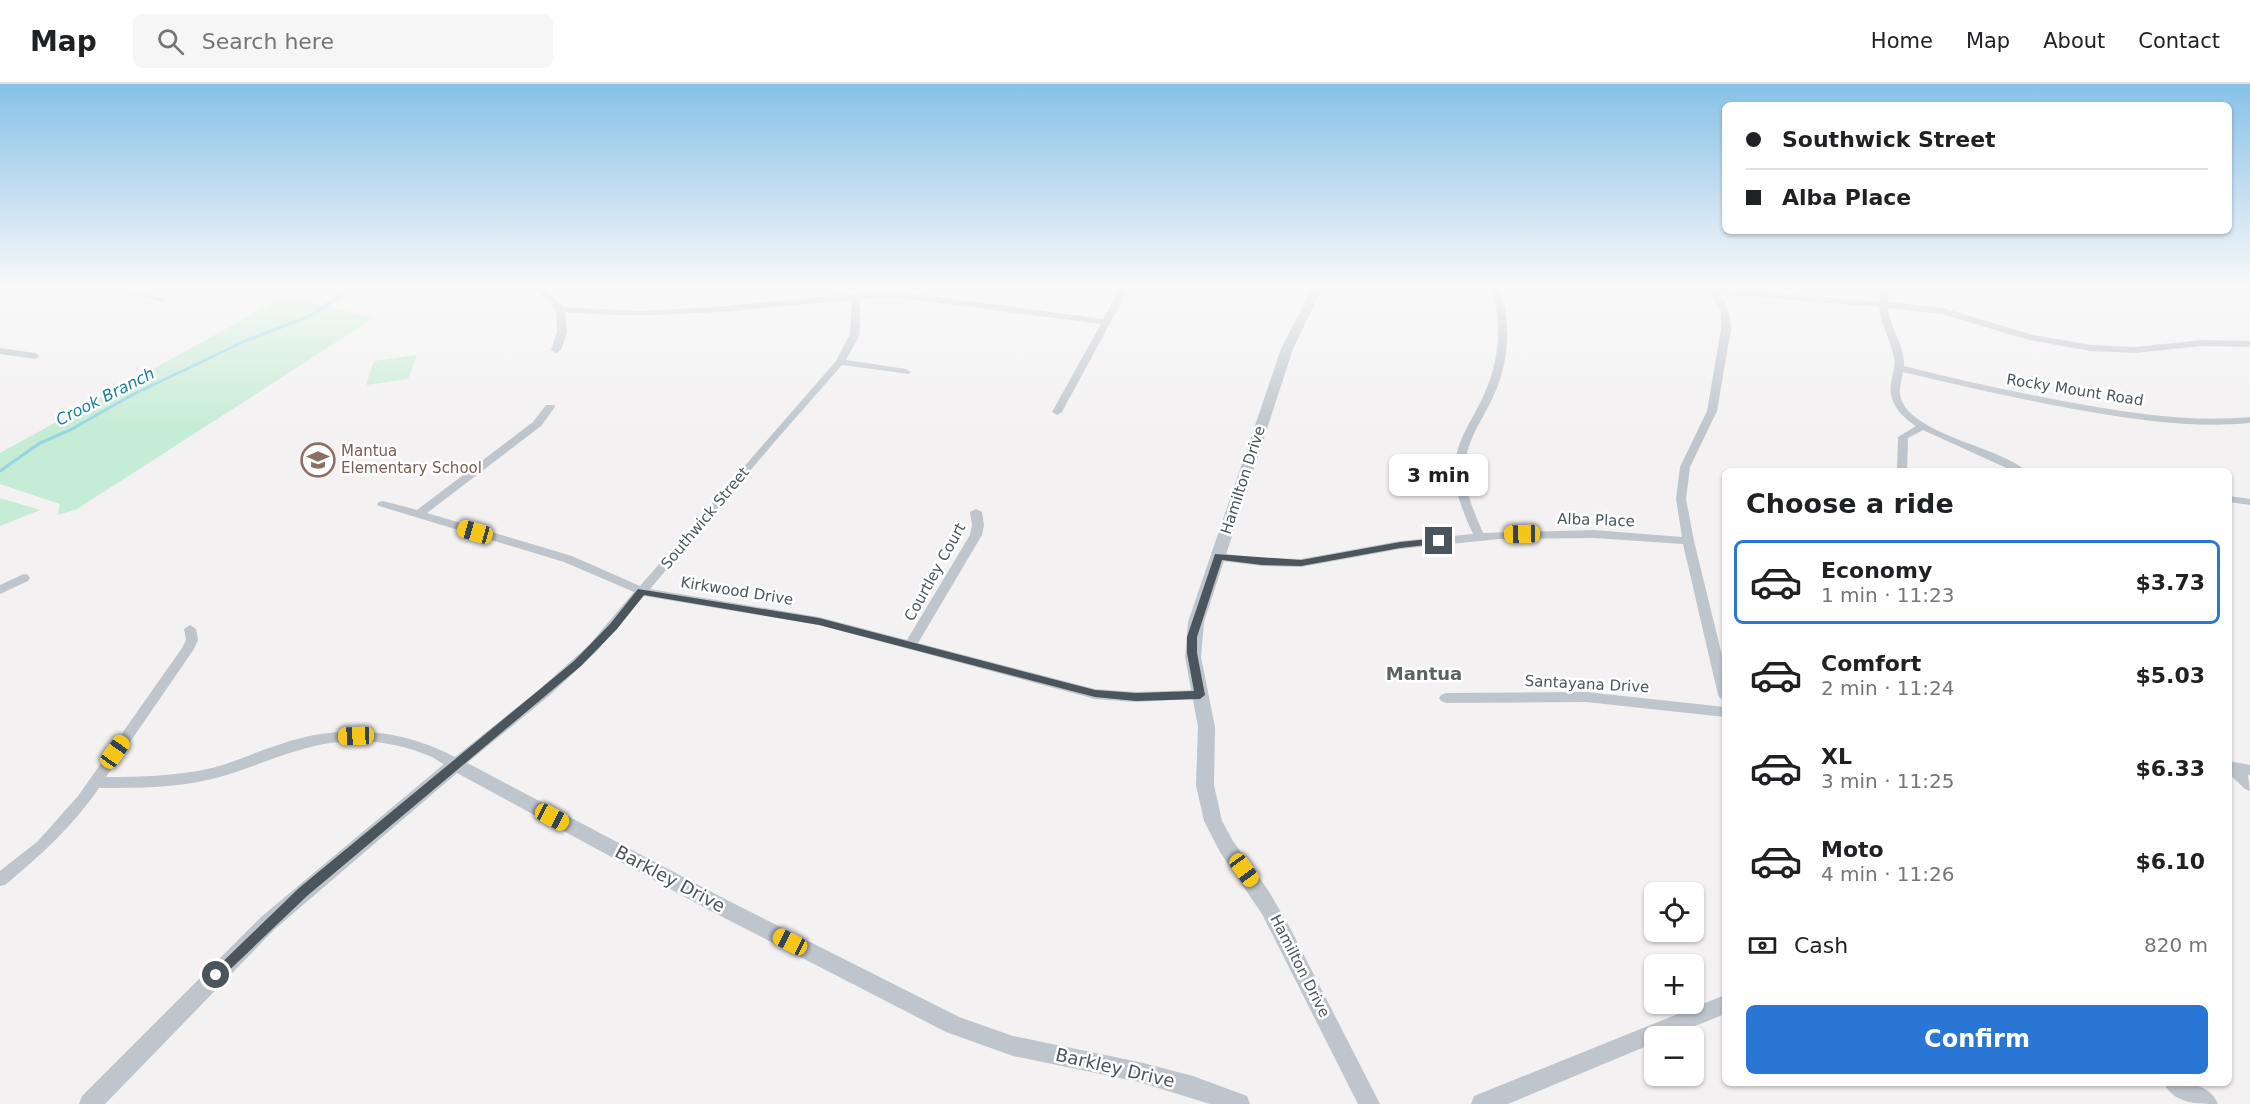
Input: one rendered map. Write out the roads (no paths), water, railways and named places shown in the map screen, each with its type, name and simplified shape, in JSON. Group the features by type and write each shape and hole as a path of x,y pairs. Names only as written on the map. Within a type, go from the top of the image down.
{"street":[{"path":"555,350 561,334"},
{"name":"Southwick Street","path":"90,1104 268,923 577,663 613,626 840,362 855,334"},
{"path":"1057,412 1099,334"},
{"name":"Hamilton Drive","path":"1295,334 1287,349 1192,637 1192,653 1207,729 1205,790 1211,819 1268,906 1369,1104"},
{"path":"1479,536 1462,492 1461,457 1467,434 1492,390 1503,334"},
{"path":"1722,682 1688,541 1681,498 1683,474 1690,455 1709,420 1725,334"},
{"path":"1889,334 1898,355 1899,368 1894,391 1898,405 1907,416 1922,427 1988,453 2016,468"},
{"path":"2016,334 2091,348 2135,351 2202,343 2250,344"},
{"path":"0,351 35,356"},
{"path":"840,362 906,372"},
{"name":"Rocky Mount Road","path":"1899,368 2007,395 2146,417 2172,420 2250,420"},
{"path":"419,514 537,424 550,406"},
{"path":"1902,468 1903,437 1922,427"},
{"path":"2232,499 2250,502"},
{"name":"Kirkwood Drive","path":"383,504 568,559 599,570 642,592 789,615 1095,694 1136,697 1200,695"},
{"name":"Courtley Court","path":"910,645 976,535 978,530 976,512"},
{"name":"Alba Place","path":"1218,557 1272,563 1301,563 1400,545 1479,536 1594,534 1688,541"},
{"path":"0,590 24,578"},
{"path":"0,880 51,837 95,783 189,649 192,640 190,629"},
{"name":"Santayana Drive","path":"1446,698 1586,697 1722,712"},
{"name":"Barkley Drive","path":"95,783 152,782 197,776 230,768 299,743 341,736 406,741 422,746 724,908 953,1025 1013,1046 1139,1072 1239,1104"},
{"path":"2232,767 2250,770"},
{"path":"2232,769 2250,785"},
{"path":"1482,1104 1722,1005"},
{"path":"2180,1086 2207,1104"}],"waterway":[{"name":"Crook Branch","path":"0,471 40,443 70,430 132,395 265,334"}],"place":[{"name":"Mantua Elementary School","path":"318,460"}],"district":[{"name":"Mantua","path":"1424,674"}]}
